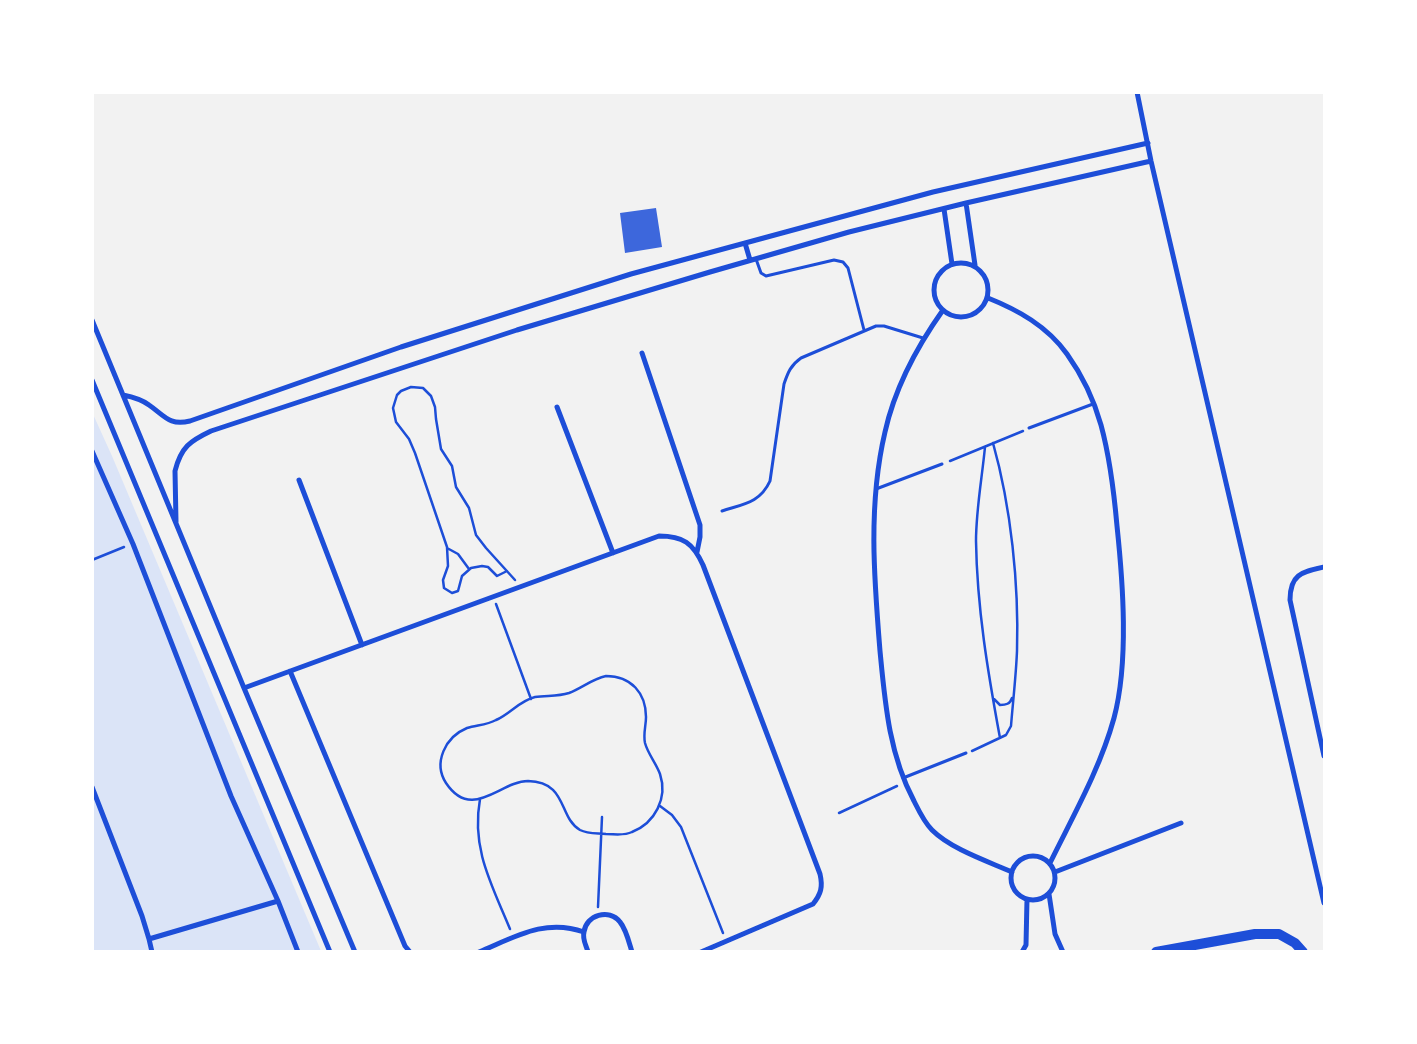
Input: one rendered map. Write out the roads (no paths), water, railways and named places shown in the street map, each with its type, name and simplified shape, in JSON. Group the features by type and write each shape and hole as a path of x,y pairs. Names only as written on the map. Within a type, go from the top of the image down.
{"main road":[{"path":"1156,952 1255,934 1279,934 1295,943 1303,952"}],"street":[{"path":"1137,92 1151,161 1324,903"},
{"path":"123,396 144,401 172,422 190,422 400,347 631,274 933,192 1148,143"},
{"path":"176,522 175,471 180,455 193,439 211,431 517,330 849,232 1151,161"},
{"path":"966,203 975,265"},
{"path":"944,209 952,264"},
{"path":"745,243 753,260"},
{"path":"960,262 975,265 986,276 989,291 988,298 980,310 968,316 955,316 943,310 934,296 935,280 945,268 952,264 960,262"},
{"path":"988,298 1032,319 1067,353 1081,376 1094,404 1107,450 1118,541 1122,600 1122,649 1120,683 1115,716 1105,748 1050,863"},
{"path":"943,310 923,338 907,368 894,399 885,432 876,489 873,545 884,692 894,751 903,781 921,816 932,831 956,847 1012,872"},
{"path":"92,320 355,952"},
{"path":"642,353 700,525 697,552"},
{"path":"92,380 330,952"},
{"path":"558,406 613,553"},
{"path":"92,451 133,544 231,796 278,900 298,952"},
{"path":"299,480 362,645"},
{"path":"244,688 659,536 673,536 686,542 697,552 822,885 820,895 813,904 701,952"},
{"path":"1324,567 1304,572 1295,578 1290,588 1290,600 1324,756"},
{"path":"290,671 405,946 410,952"},
{"path":"92,787 149,939 152,952"},
{"path":"1055,872 1181,823"},
{"path":"1028,856 1040,856 1050,863 1055,872 1056,879 1054,887 1049,894 1038,900 1027,899 1017,893 1012,883 1012,872 1018,862 1028,856"},
{"path":"1049,894 1055,934 1063,952"},
{"path":"1022,952 1026,945 1027,899"},
{"path":"149,939 278,900"},
{"path":"588,952 583,938 589,921 598,916 611,916 621,923 632,952"},
{"path":"479,952 537,928 566,927 584,932"}],"lane":[{"path":"753,260 761,273 766,276 834,260 843,262 848,268 864,330"},
{"path":"722,511 759,498 766,491 770,481 784,384 793,364 801,358 876,326 884,326 923,338"},
{"path":"1029,428 1094,404"},
{"path":"876,489 942,464"},
{"path":"903,781 966,754"}]}
